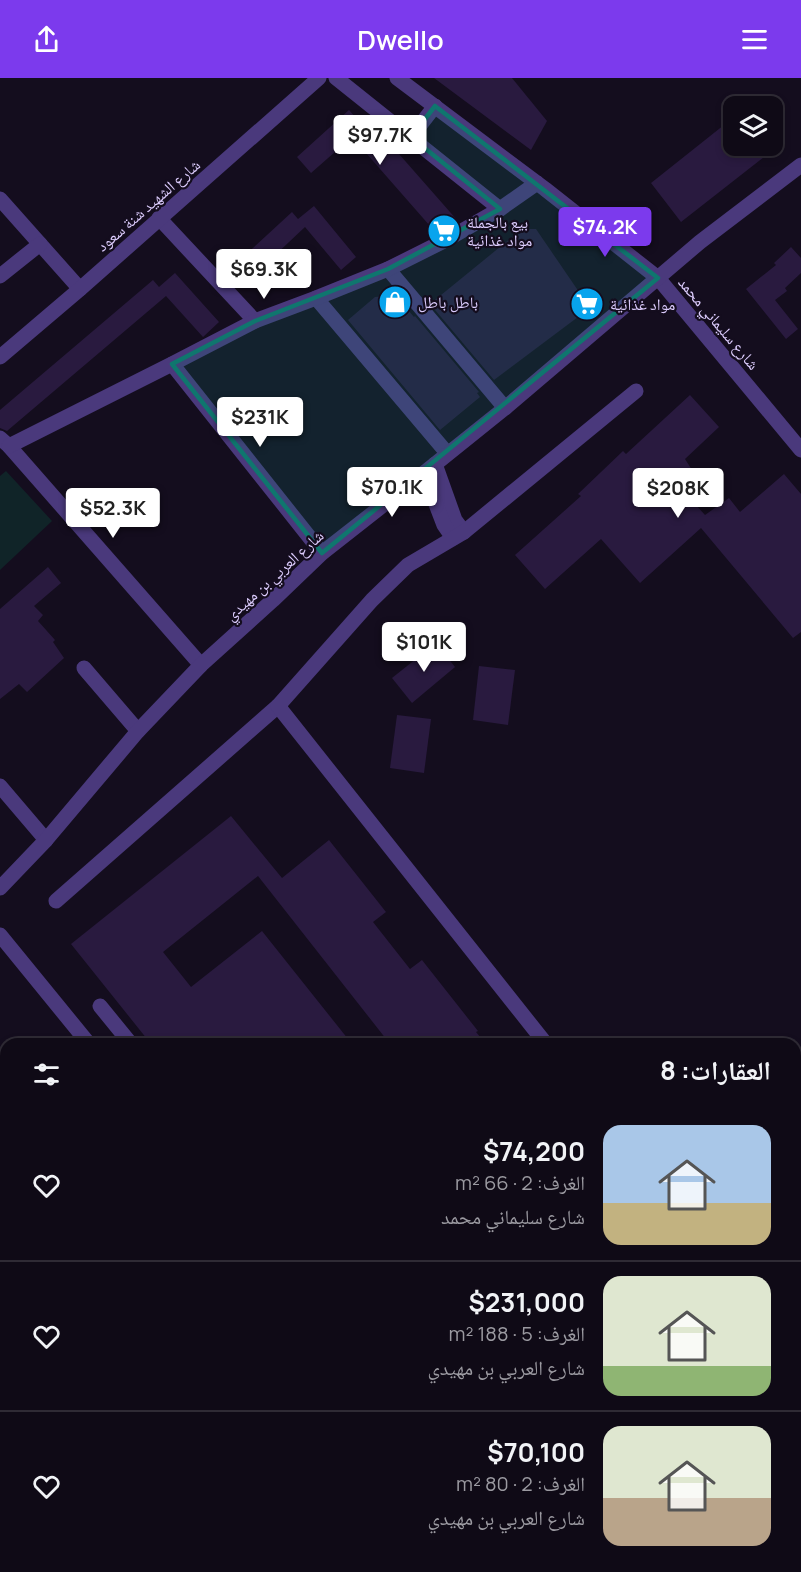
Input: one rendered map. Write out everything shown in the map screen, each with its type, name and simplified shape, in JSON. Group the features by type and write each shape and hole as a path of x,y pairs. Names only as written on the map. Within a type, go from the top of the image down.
{"street":[{"name":"شارع الشهيد شنة سعود","path":"0,357 320,78"},
{"path":"336,78 500,208"},
{"name":"شارع سليماني محمد","path":"397,78 537,183 658,278 801,450"},
{"path":"411,137 435,106"},
{"name":"شارع العربي بن مهيدي","path":"0,888 46,840 138,731 201,665 322,553 505,408 700,242 801,165"},
{"path":"201,665 4,442 172,364 255,321 388,269 446,240 537,183"},
{"path":"0,199 80,289"},
{"path":"159,218 255,321"},
{"path":"0,276 40,244"},
{"path":"388,269 505,408"},
{"path":"316,298 447,453"},
{"path":"172,364 322,553"},
{"path":"56,901 278,706 372,600 408,565 458,535 636,391"},
{"path":"429,469 444,525 458,535"},
{"path":"84,668 138,731"},
{"path":"278,706 541,1038"},
{"path":"0,786 46,840"},
{"path":"0,934 84,1038"},
{"path":"100,1006 126,1038"}],"highlighted area":[{"path":"435,106 658,278 322,553 172,364 255,321 388,269 500,209 411,137"}],"green space":[{"path":"6,471 52,521 0,570 0,476"}],"building":[{"path":"434,78 512,78 547,121 531,150"},
{"path":"349,110 364,127 370,121 457,220 437,234 352,137 311,173 297,157"},
{"path":"723,126 723,156 765,156 681,222 651,183"},
{"path":"314,206 356,257 341,270 305,227 255,274 241,259 292,212 298,219"},
{"path":"522,229 536,229 590,308 494,380 430,304"},
{"path":"791,247 801,258 801,273 785,288 787,291 775,300 798,329 786,339 746,289 776,265 774,263"},
{"path":"175,273 219,322 203,337 166,296 7,431 0,428 0,410 153,280 159,287"},
{"path":"395,295 479,392 477,393 480,397 440,430 348,320 375,297"},
{"path":"690,395 719,427 685,459 694,473 677,484 705,515 729,498 740,512 784,474 801,494 801,632 793,638 701,528 640,583 601,539 545,589 515,555 581,496 578,494 623,451 626,454"},
{"path":"48,567 61,583 34,606 43,615 38,621 55,640 53,642 64,658 27,692 19,684 0,699 0,609"},
{"path":"436,643 455,667 412,703 392,678"},
{"path":"479,666 515,670 508,725 473,720"},
{"path":"397,715 431,719 424,773 390,768"},
{"path":"231,816 282,878 329,840 386,912 373,922 410,969 422,960 478,1031 476,1032 481,1038 385,1038 258,876 163,952 191,987 262,931 347,1038 146,1038 71,944"}],"place":[{"name":"بيع بالجملة مواد غذائية","path":"444,231"},
{"name":"باطل باطل","path":"395,302"},
{"name":"مواد غذائية","path":"587,304"}]}
